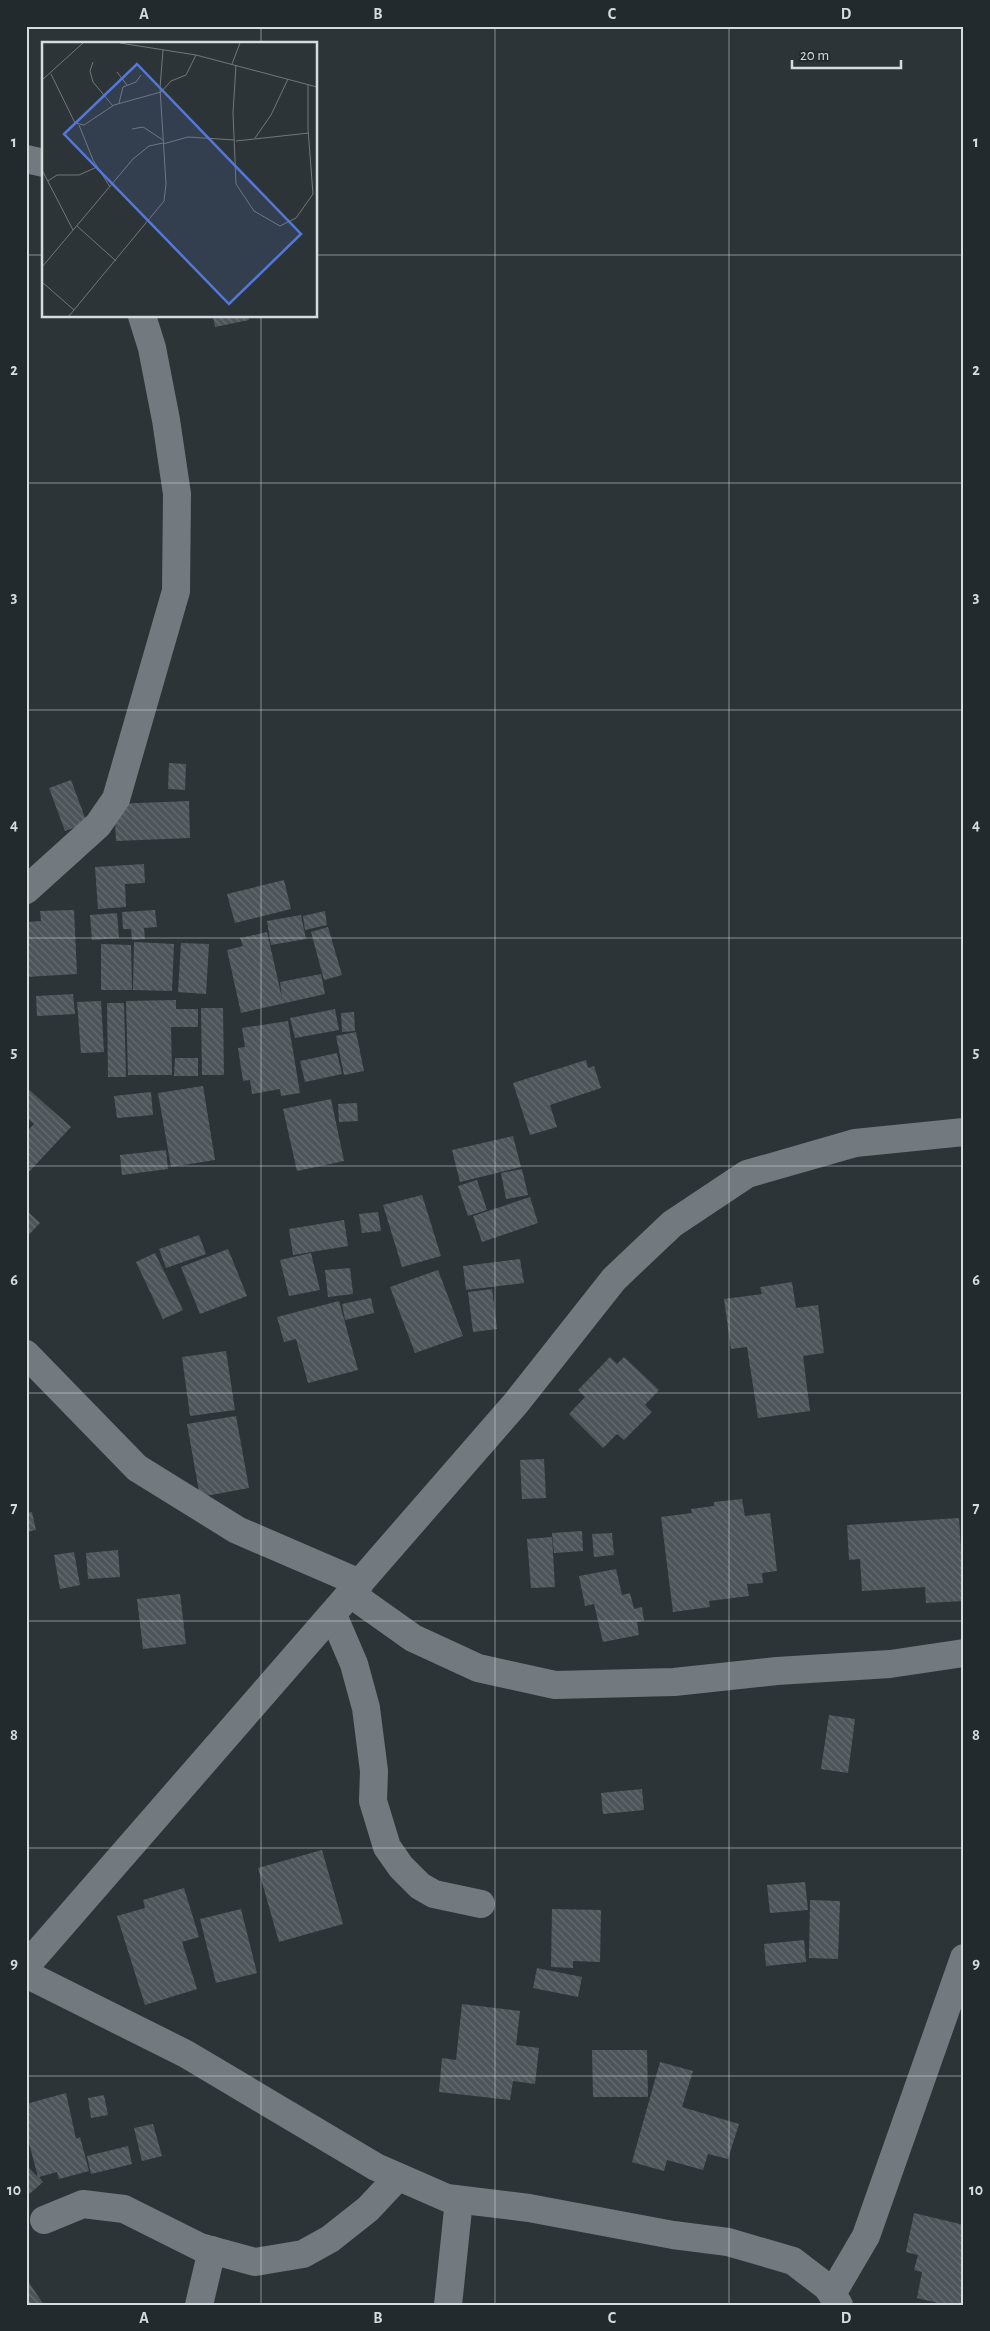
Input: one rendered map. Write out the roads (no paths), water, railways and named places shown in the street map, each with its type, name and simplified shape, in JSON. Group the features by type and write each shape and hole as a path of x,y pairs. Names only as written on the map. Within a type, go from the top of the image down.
{"street":[{"path":"26,159 42,163"},
{"path":"26,890 98,825 116,799 176,591 177,494 152,348 143,318"},
{"path":"26,1966 516,1403 614,1278 672,1224 747,1174 855,1143 964,1132"},
{"path":"26,1354 137,1468 237,1530 356,1588 413,1638 478,1668 555,1685 674,1682 777,1671 890,1664 964,1653"},
{"path":"333,1614 354,1664 366,1708 374,1771 373,1801 387,1847 401,1867 420,1886 434,1894 482,1904"},
{"path":"835,2299 866,2236 964,1958"},
{"path":"26,1974 186,2054 376,2167 447,2198 530,2208 673,2235 728,2242 792,2261 827,2287 835,2299"},
{"path":"44,2220 83,2204 124,2209 200,2247 255,2262 303,2254 330,2239 368,2209 398,2177"},
{"path":"448,2305 459,2200"},
{"path":"199,2305 212,2250"}]}
